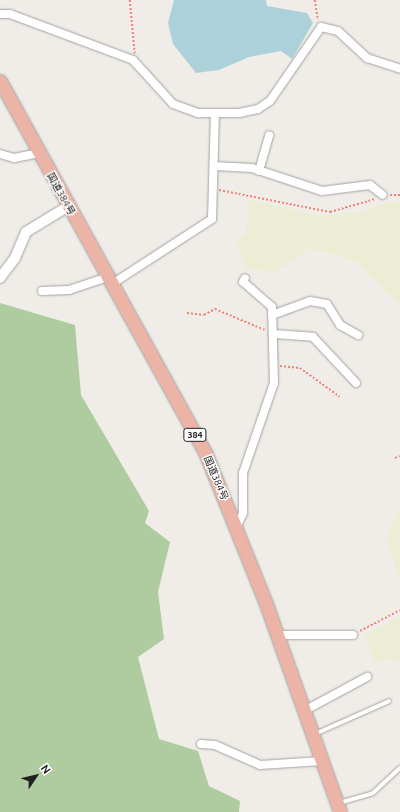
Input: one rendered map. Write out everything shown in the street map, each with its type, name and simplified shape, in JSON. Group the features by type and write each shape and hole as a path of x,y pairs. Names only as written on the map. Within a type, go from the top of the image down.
{"highway":[{"name":"国道384号","path":"0,81 68,207 205,452 236,528 339,808"}],"street":[{"path":"0,14 10,14 136,62 173,104 186,110 215,114 258,109 270,101 321,27 338,31 366,58 400,69"},
{"path":"42,291 69,290 110,280 208,224 212,219 214,188 215,114"},
{"path":"258,171 269,135"},
{"path":"0,154 23,158 39,153"},
{"path":"214,166 258,171 322,191 370,185 383,195"},
{"path":"0,278 15,258 26,232 68,207"},
{"path":"236,528 243,513 243,473 274,384 274,334 272,307 243,282 244,278"},
{"path":"272,315 310,301 327,304 340,324 358,336"},
{"path":"274,334 313,337 356,383"},
{"path":"276,635 352,635"},
{"path":"304,711 367,677"},
{"path":"201,744 215,745 260,766 322,761"}],"lane":[{"path":"312,735 389,700"},
{"path":"339,808 373,793 400,768"}],"path":[{"path":"130,0 136,62"},
{"path":"315,0 314,10 321,27"},
{"path":"214,188 330,212 362,205 383,195 400,195"},
{"path":"187,313 204,315 215,309 274,334"},
{"path":"274,365 300,368 340,397"},
{"path":"395,458 400,456"},
{"path":"352,635 400,610"}],"green space":[{"path":"249,199 319,216 365,211 385,203 400,203 400,306 356,261 310,248 275,272 247,269 235,244 246,232"},
{"path":"0,303 75,325 81,395 149,511 145,523 170,542 158,592 164,639 138,657 159,739 198,751 209,786 240,801 239,812 0,812"},
{"path":"400,505 400,584 387,540"},
{"path":"400,616 400,664 395,659 374,662 364,635"}],"water":[{"path":"174,0 266,0 267,6 307,13 313,23 292,59 281,51 249,57 219,70 196,73 173,44 168,23"}]}
